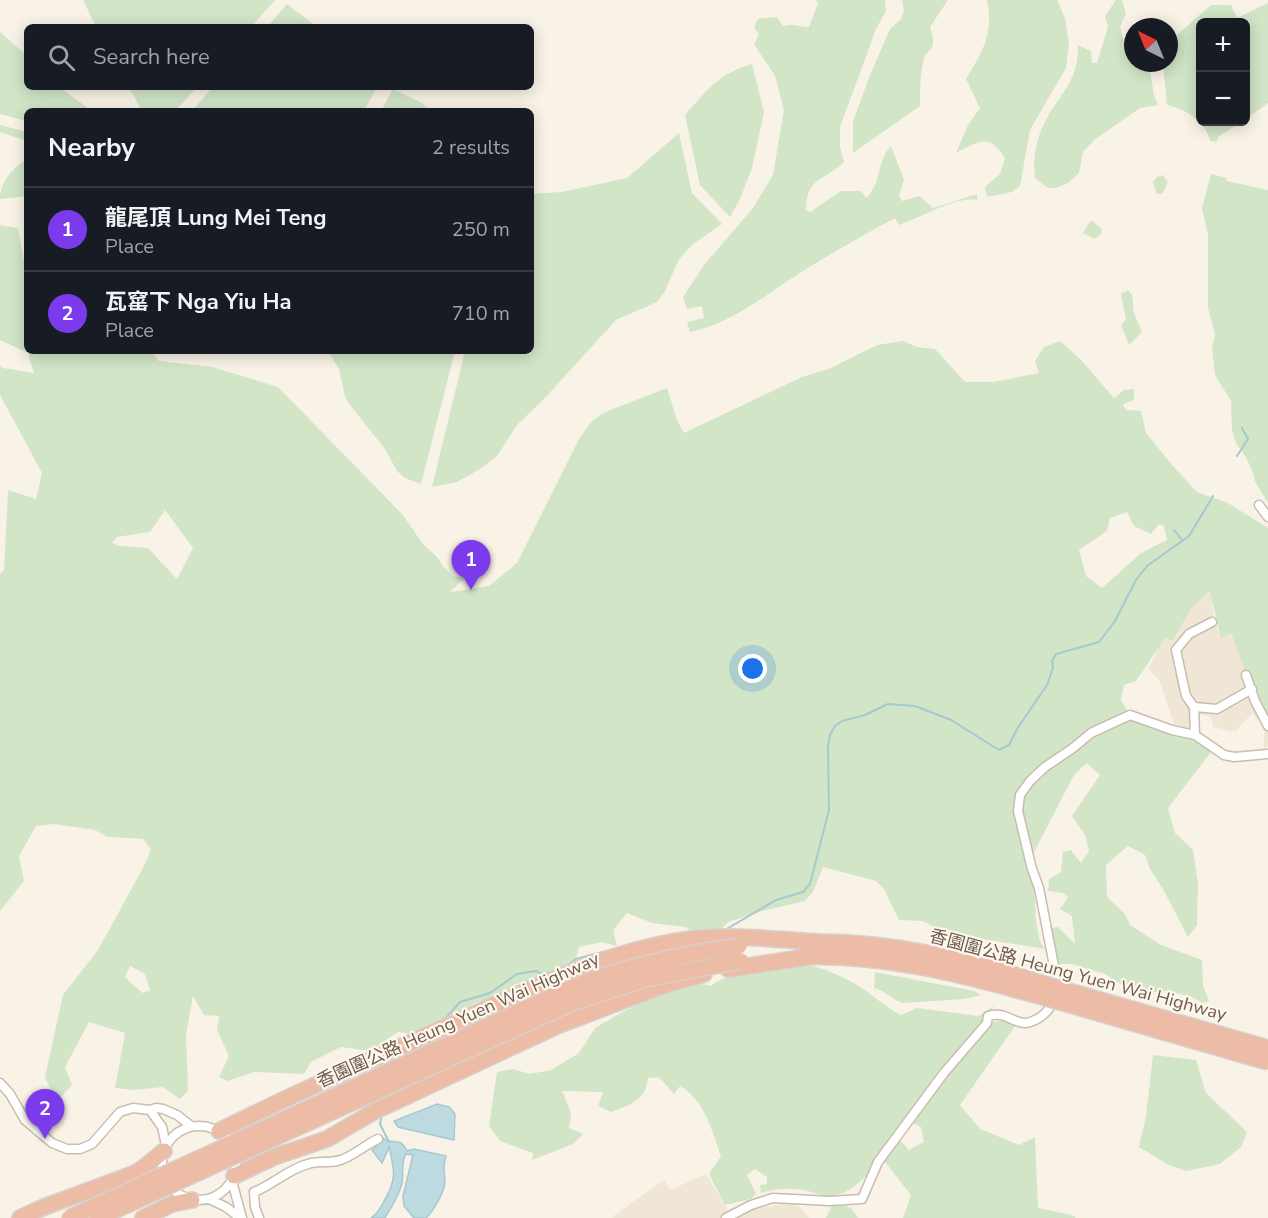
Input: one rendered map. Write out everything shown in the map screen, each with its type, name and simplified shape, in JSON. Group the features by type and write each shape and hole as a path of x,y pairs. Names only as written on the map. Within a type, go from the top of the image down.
{"highway":[{"path":"219,1131 272,1104 590,964 639,949 682,940 740,953"},
{"name":"香園圍公路 Heung Yuen Wai Highway","path":"69,1218 573,987 652,962 820,942 874,945 928,953 984,966 1045,991 1268,1062"},
{"name":"香園圍公路 Heung Yuen Wai Highway","path":"98,1218 574,1002 740,953 855,959 913,965 1045,991 1268,1048"},
{"path":"233,1179 274,1157 327,1139 399,1099 599,1008 695,976 740,953"},
{"path":"20,1218 142,1169 165,1148"},
{"path":"143,1218 172,1204 192,1200"}],"street":[{"path":"1258,505 1268,517"},
{"path":"1195,735 1194,707 1186,696 1176,650 1189,634 1212,622"},
{"path":"1246,675 1268,726"},
{"path":"1194,707 1217,709 1252,689"},
{"path":"726,1218 751,1205 773,1198 830,1202 862,1199 878,1162 944,1073 987,1023 988,1016 1004,1015 1025,1023 1034,1021 1046,1013 1053,1004 1055,971 1039,888 1018,811 1020,795 1030,781 1045,767 1090,733 1131,715 1172,730 1195,735 1224,755 1234,757 1268,754"},
{"path":"0,1083 10,1094 25,1120 52,1143 67,1149 80,1149 92,1144 120,1112 133,1108 150,1110 156,1108 169,1111 191,1126"},
{"path":"150,1110 162,1127 165,1148 162,1167 166,1182 177,1194 192,1200 209,1199 223,1192 233,1179 237,1162 236,1154 230,1141 219,1131 200,1125 191,1126 181,1130 165,1148"},
{"path":"259,1218 255,1207 254,1192 307,1164 337,1161 378,1139"},
{"path":"233,1179 241,1218"},
{"path":"209,1199 226,1207 241,1218"}],"shaded area":[{"path":"1211,591 1213,612 1221,639 1231,632 1268,710 1268,745 1264,750 1264,726 1252,713 1235,732 1213,727 1211,716 1198,714 1200,734 1174,725 1160,682 1149,669 1163,637 1174,641 1191,609"},
{"path":"706,1174 730,1214 792,1202 809,1218 613,1218 664,1180 670,1190"}],"green space":[{"path":"83,0 275,0 254,24 95,24"},
{"path":"816,0 885,0 886,11 876,29 840,127 840,147 844,162 813,185 807,199 806,210 810,212 841,191 861,191 866,198 875,186 883,159 891,146 904,180 899,196 902,201 919,196 933,208 977,194 977,200 949,204 899,225 895,218 814,264 735,315 706,328 690,332 687,322 704,318 702,306 687,309 683,297 704,265 753,208 773,175 784,110 775,76 754,44 759,34 754,28 758,19 777,17 783,26 809,27 818,3"},
{"path":"902,0 948,0 930,27 933,45 923,62 920,106 853,153 853,121 890,29 901,19 904,11"},
{"path":"987,0 1057,0 1065,18 1069,44 1066,68 1030,130 1020,186 1012,192 987,197 985,187 1000,174 1005,158 989,142 971,145 956,153 968,125 980,108 966,79 986,42 989,23"},
{"path":"1116,0 1122,0 1126,14 1120,27 1124,42 1124,72 1150,72 1154,96 1158,105 1140,108 1094,140 1083,152 1079,173 1068,183 1056,188 1048,188 1035,178 1035,155 1040,132 1074,73 1078,45 1091,51 1092,63 1097,63 1108,27 1105,16"},
{"path":"1268,3 1268,103 1250,116 1250,18 1237,18"},
{"path":"287,4 313,24 270,24"},
{"path":"1211,5 1231,5 1237,18 1196,18"},
{"path":"1196,18 1196,119 1167,105 1164,72 1178,72 1178,34"},
{"path":"0,32 24,53 24,90 63,90 88,108 24,108 24,120 0,114"},
{"path":"752,64 764,112 752,168 730,217 700,185 685,115 714,84 730,73"},
{"path":"131,90 194,90 178,108 140,108"},
{"path":"210,90 375,90 366,108 195,108"},
{"path":"392,90 395,90 422,103 427,108 383,108"},
{"path":"0,125 24,131 24,140 0,132"},
{"path":"1203,126 1235,126 1218,137 1217,142 1210,141"},
{"path":"679,133 692,193 722,224 693,244 679,259 665,291 657,302 616,320 517,425 497,456 457,482 432,487 464,354 534,354 534,194 562,192 627,178"},
{"path":"24,161 24,196 0,199 2,187 17,166"},
{"path":"1211,174 1227,178 1227,181 1268,190 1268,503 1254,480 1247,459 1236,443 1232,431 1231,401 1215,375 1212,349 1215,334 1208,308 1208,235 1202,208"},
{"path":"1163,175 1168,182 1162,194 1157,194 1153,182 1157,177"},
{"path":"1091,220 1102,229 1101,234 1094,239 1083,233"},
{"path":"0,225 18,228 24,262 24,351 0,340"},
{"path":"1128,290 1132,295 1134,313 1142,332 1129,345 1121,325 1126,319 1121,294"},
{"path":"903,341 917,347 935,349 965,382 994,382 1039,373 1035,361 1044,347 1060,341 1082,361 1114,398 1124,390 1134,389 1134,400 1123,404 1126,410 1141,411 1146,433 1197,492 1228,503 1268,528 1268,715 1259,707 1231,633 1221,639 1210,591 1191,609 1173,641 1165,638 1136,681 1124,685 1121,700 1133,721 1201,741 1211,752 1168,808 1175,833 1193,850 1198,884 1197,925 1188,937 1150,869 1145,855 1128,846 1106,865 1107,897 1125,914 1130,925 1161,945 1202,960 1203,985 1209,1001 1204,1003 1169,991 1143,993 1124,986 1105,974 1071,964 1055,964 1050,928 1058,927 1075,944 1072,916 1060,909 1068,897 1063,893 1048,891 1049,879 1061,872 1063,852 1071,850 1081,863 1089,851 1085,835 1072,816 1100,775 1087,763 1074,775 1033,854 1036,922 1040,942 1045,949 945,933 923,921 899,920 884,889 876,881 823,867 813,892 805,901 728,922 707,945 705,939 685,927 652,923 627,913 613,930 617,946 602,942 579,947 574,966 534,981 515,984 509,992 473,1004 455,1017 411,1034 398,1032 370,1051 341,1047 311,1062 304,1074 254,1072 228,1081 219,1077 229,1056 217,1030 219,1016 204,1015 193,996 186,1035 188,1091 180,1099 163,1087 133,1090 115,1088 125,1033 89,1022 65,1067 72,1085 56,1102 45,1077 63,995 98,950 151,849 143,839 107,837 95,830 54,824 36,826 19,856 24,881 0,911 0,574 4,570 8,490 36,499 42,473 0,395 0,366 34,373 28,354 153,354 159,361 212,367 278,387 402,514 423,544 443,566 453,576 465,578 450,592 489,586 517,563 578,441 594,419 603,413 667,388 677,420 684,433 802,377 831,368 877,345","holes":["165,510 193,548 177,579 148,548 120,546 112,543 117,537 150,532","1127,512 1134,526 1151,534 1159,524 1164,526 1167,540 1141,553 1102,588 1086,576 1079,550 1107,531 1110,518","130,966 145,974 150,990 142,993 125,977"]},
{"path":"330,354 454,354 421,484 405,478 397,471 385,449 345,397 339,369"},
{"path":"813,966 863,989 901,1015 917,1008 979,1016 994,1006 987,1020 972,1033 913,1110 987,1023 1008,1020 1015,1026 960,1105 980,1129 1019,1145 1035,1137 1038,1208 1072,1215 1076,1218 903,1218 911,1195 881,1157 853,1188 830,1196 795,1189 761,1193 760,1185 767,1184 767,1177 755,1169 747,1175 756,1193 751,1199 725,1205 709,1174 721,1156 706,1116 688,1092 680,1086 674,1094 659,1077 648,1078 644,1092 636,1101 611,1112 598,1106 603,1092 562,1091 571,1113 569,1128 583,1134 573,1144 532,1160 533,1153 500,1141 489,1126 497,1072 513,1069 530,1074 551,1070 579,1053 595,1028 626,1010 669,991 702,984 711,986 731,976 745,973","holes":["908,1120 921,1127 924,1142 909,1150 897,1137"]},
{"path":"875,972 974,991 981,995 965,999 903,1003 874,988"},
{"path":"1153,1055 1196,1060 1206,1093 1247,1132 1241,1147 1220,1164 1186,1171 1167,1164 1139,1147 1146,1116"},
{"path":"834,1201 851,1208 858,1218 826,1218"}],"water":[{"path":"437,1104 449,1107 455,1114 454,1140 398,1127 394,1121"},
{"path":"383,1138 401,1143 407,1151 414,1149 446,1156 443,1189 426,1218 414,1218 404,1206 403,1196 413,1155 406,1154 402,1183 395,1201 385,1218 371,1218 381,1207 393,1182 389,1147 382,1163 372,1150"}],"waterway":[{"path":"1237,456 1248,439 1242,428"},
{"path":"725,930 776,900 803,892 810,884 829,810 828,747 830,735 835,726 842,721 865,715 888,704 915,706 951,720 999,750 1009,745 1017,729 1047,685 1053,668 1052,661 1056,654 1099,642 1115,621 1136,580 1147,566 1189,536 1213,496"},
{"path":"1174,530 1182,540"},
{"path":"567,966 576,959 614,949"},
{"path":"445,1019 460,1002 490,993 517,974 536,971 546,976"},
{"path":"382,1114 380,1124 389,1142"}],"place":[{"name":"龍尾頂 Lung Mei Teng","path":"471,590"},
{"name":"瓦窰下 Nga Yiu Ha","path":"45,1139"}]}
